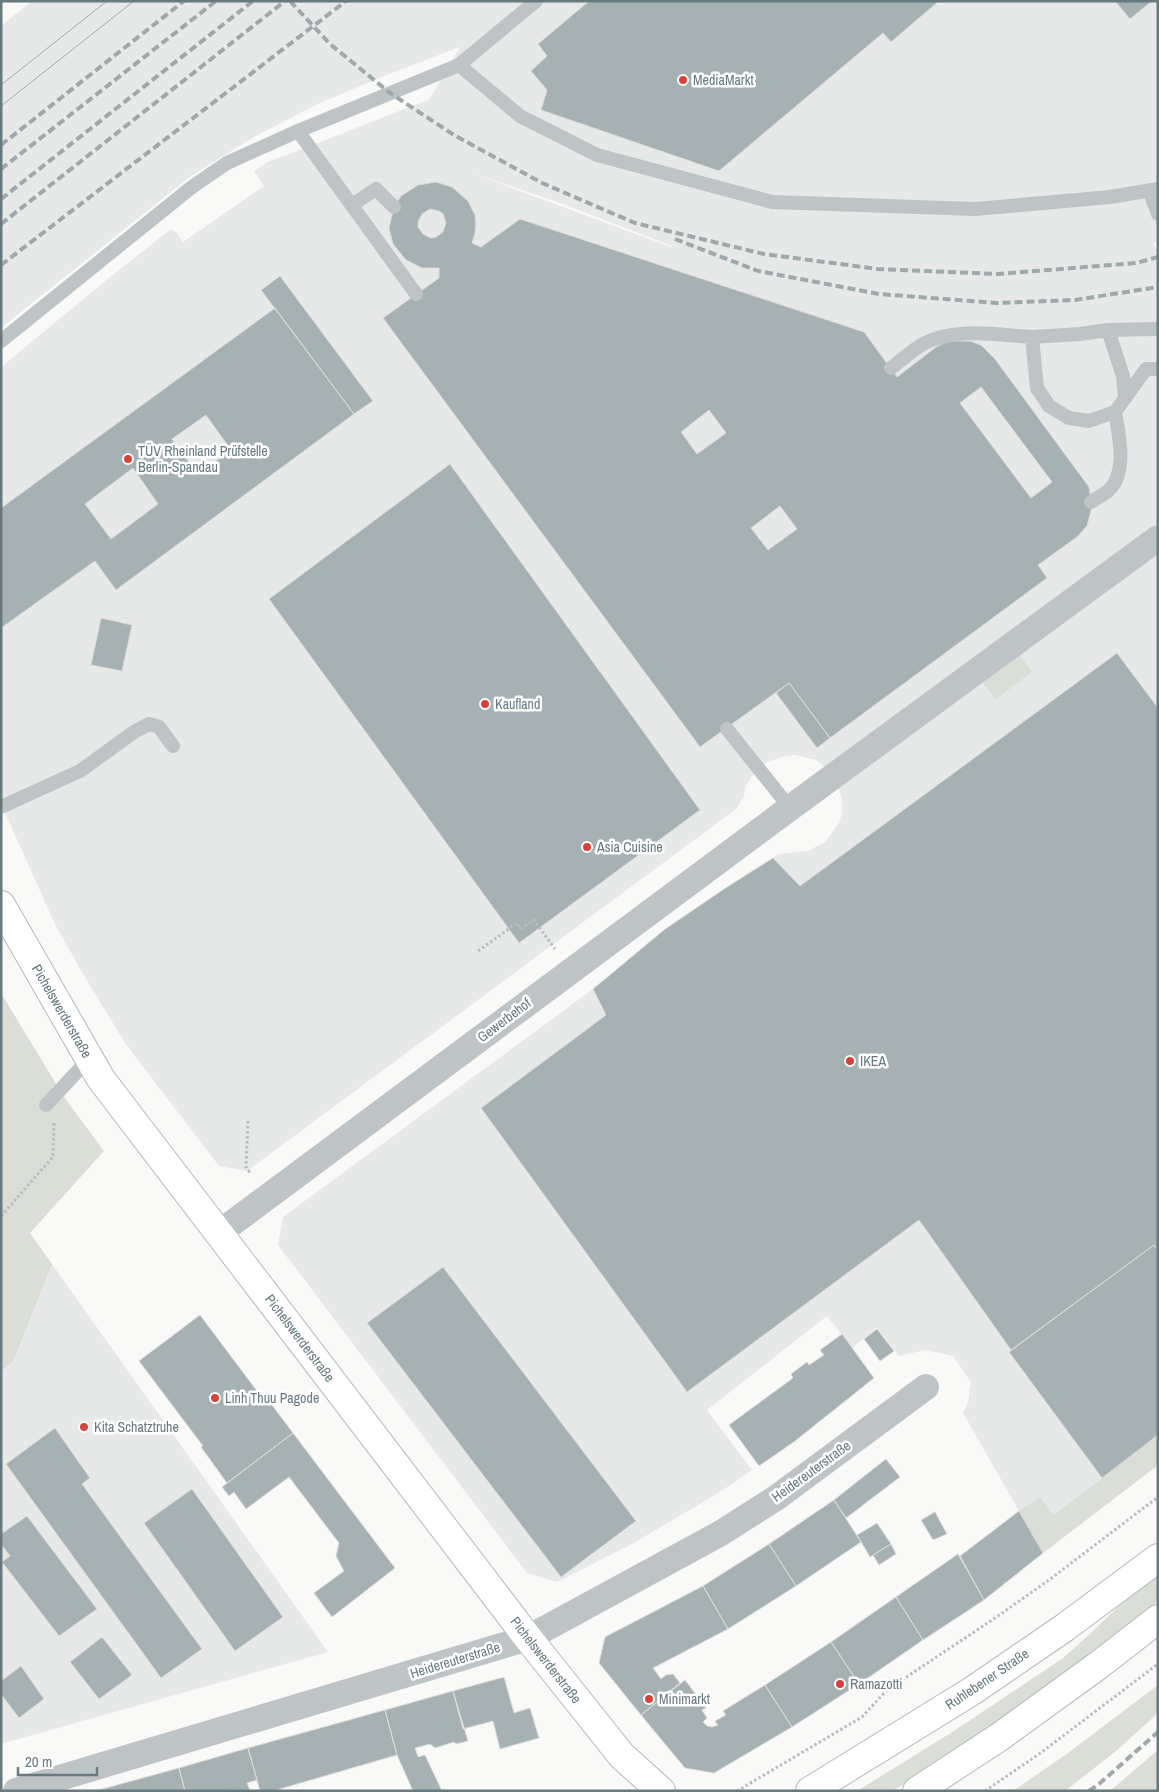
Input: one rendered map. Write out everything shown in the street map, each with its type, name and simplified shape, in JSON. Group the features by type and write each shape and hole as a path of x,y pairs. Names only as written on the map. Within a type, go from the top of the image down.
{"street":[{"name":"Gewerbehof","path":"219,1233 790,808 1158,538"},
{"name":"Pichelswerderstraße","path":"1,905 101,1080 528,1638 622,1756 661,1791"},
{"name":"Heidereuterstraße","path":"16,1791 528,1638 721,1533 776,1498 926,1387"},
{"name":"Ruhlebener Straße","path":"810,1791 972,1691 1064,1628 1158,1558"},
{"path":"917,1791 998,1738 1158,1619"},
{"name":"Pichelswerderstraße","path":"622,1756 631,1791"}],"lane":[{"path":"1,341 192,187 227,163 298,131 459,65 536,1"},
{"path":"459,65 520,116 597,155 772,202 975,209 1110,197 1154,190 1158,214"},
{"path":"298,131 416,294"},
{"path":"352,205 376,189 394,207"},
{"path":"891,368 925,343 946,336 976,333 1032,337 1108,330 1158,329"},
{"path":"1108,330 1122,376 1125,398"},
{"path":"1032,337 1037,388 1049,406 1069,418 1089,421 1115,412 1146,370 1158,369"},
{"path":"1092,502 1109,490 1121,469 1115,412"},
{"path":"1,807 80,771 134,732 149,724 159,727 173,746"},
{"path":"727,729 790,808"},
{"path":"50,1110 89,1059"}],"path":[{"path":"478,951 517,923 521,929 534,920 555,949"},
{"path":"1,1216 53,1157 50,1110"},
{"path":"248,1121 246,1167 250,1174"},
{"path":"736,1791 862,1717 887,1690 1049,1580 1158,1497"},
{"path":"985,1791 1039,1754 1158,1664"}],"shaded area":[{"path":"32,1 1158,1 1158,241 1153,243 1158,253 1158,1465 1043,1553 963,1413 968,1402 971,1382 953,1356 925,1350 899,1356 877,1328 852,1348 827,1316 707,1410 752,1470 720,1492 632,1544 557,1582 527,1573 278,1245 283,1217 593,989 664,930 779,854 808,851 825,842 839,823 842,813 842,801 837,781 816,760 795,755 785,756 767,762 760,767 751,777 737,808 247,1171 219,1166 125,1043 55,924 1,804 1,367 171,229 176,232 183,242 264,186 254,171 267,162 429,100 460,47 320,103 254,137 191,176 1,328 1,26","holes":["472,173 563,204 672,246"]},
{"path":"1017,651 1032,672 996,699 980,679"},
{"path":"1,993 64,1097 104,1151 30,1233 52,1264 14,1360 1,1372"},
{"name":"Kita Schatztruhe","path":"52,1264 328,1652 1,1744 1,1372 14,1360"},
{"path":"1158,1435 1158,1465 1043,1553 1019,1511 1040,1497 1054,1515"},
{"path":"1158,1574 1158,1601 965,1745 893,1791 857,1791 954,1731 1063,1658 1129,1596"},
{"path":"1158,1685 1158,1713 1116,1751 1065,1791 1013,1791 1068,1753"},
{"path":"1158,1750 1158,1791 1110,1791"}],"building":[{"name":"MediaMarkt","path":"589,1 939,1 891,42 883,33 719,171 541,110 547,90 531,71 547,56 538,44"},
{"path":"1115,1 1152,1 1130,19"},
{"path":"436,182 452,187 468,201 475,215 476,224 472,243 481,247 520,219 864,332 897,377 936,347 948,341 970,341 981,345 995,359 1089,487 1092,507 1087,526 1077,537 1038,565 1047,578 830,738 789,683 700,747 383,318 439,278 439,268 422,268 406,260 393,244 389,228 394,207 401,196 418,185","holes":["430,209 443,214 446,223 443,232 431,238 423,234 418,227 422,214","981,387 1052,482 1031,498 960,403","709,410 726,433 697,454 681,432","780,506 797,529 768,550 751,528"]},
{"path":"280,276 373,401 354,414 261,290"},
{"name":"TÜV Rheinland Prüfstelle Berlin-Spandau","path":"275,308 354,414 116,590 95,561 1,628 1,508","holes":["206,415 231,450 198,474 172,439","133,468 158,504 111,539 85,504"]},
{"name":"Kaufland","path":"450,464 700,810 519,943 269,599"},
{"path":"101,618 132,625 122,671 91,665"},
{"name":"IKEA","path":"1117,653 1158,708 1158,1250 1154,1245 1011,1350 919,1220 687,1392 481,1108 606,1015 593,989 664,930 773,858 800,886"},
{"path":"789,683 830,738 817,748 776,693"},
{"path":"1154,1245 1158,1250 1158,1435 1102,1478 1009,1352"},
{"path":"443,1267 636,1521 561,1577 367,1323"},
{"name":"Linh Thuu Pagode","path":"200,1315 263,1399 266,1397 293,1433 227,1483 201,1447 203,1446 139,1361"},
{"path":"877,1329 894,1351 880,1361 864,1339"},
{"path":"842,1334 874,1378 795,1441 759,1466 729,1425 793,1378 791,1374 807,1362 809,1365 824,1355 820,1350"},
{"path":"55,1428 90,1478 82,1484 202,1649 161,1678 6,1464"},
{"path":"293,1433 395,1568 332,1617 314,1593 344,1571 336,1556 339,1543 289,1477 246,1509 234,1492 229,1496 222,1487"},
{"path":"886,1459 900,1477 846,1518 834,1500"},
{"path":"192,1489 283,1617 235,1651 144,1523"},
{"path":"834,1500 861,1542 796,1586 769,1544"},
{"path":"1019,1511 1043,1553 984,1600 960,1556"},
{"path":"935,1512 947,1534 933,1540 921,1520"},
{"path":"27,1516 97,1609 59,1636 2,1562 10,1556 1,1544 1,1534"},
{"path":"877,1523 891,1544 870,1557 857,1535"},
{"path":"769,1544 796,1586 728,1629 703,1586"},
{"path":"891,1544 896,1554 879,1565 873,1555"},
{"path":"958,1554 984,1600 923,1640 896,1597"},
{"path":"703,1586 728,1629 653,1668 661,1679 666,1675 673,1674 680,1683 641,1715 599,1663 605,1637"},
{"path":"896,1597 923,1640 859,1684 831,1642"},
{"path":"102,1637 132,1675 99,1699 70,1662"},
{"path":"831,1642 859,1684 792,1727 765,1685"},
{"path":"21,1666 44,1699 19,1718 1,1694 1,1681"},
{"path":"504,1677 514,1713 530,1708 539,1738 500,1749 493,1721 463,1729 453,1691"},
{"path":"685,1680 706,1708 702,1710 707,1718 703,1722 707,1726 718,1725 715,1721 726,1715 723,1711 765,1685 792,1727 714,1773 685,1768 641,1715"},
{"path":"453,1691 468,1741 456,1744 454,1742 435,1748 430,1744 415,1748 418,1757 425,1755 442,1791 413,1791 397,1755 385,1710"},
{"path":"385,1710 397,1755 273,1791 260,1791 248,1748"},
{"path":"248,1748 257,1780 247,1783 250,1790 185,1791 179,1768"},
{"path":"179,1768 185,1791 95,1791"}],"tram line":[{"path":"1,85 107,1"},
{"path":"1,106 134,1"}],"railway":[{"path":"1,145 184,1"},
{"path":"1,169 216,1"},
{"path":"1,199 253,1"},
{"path":"1,224 285,1"},
{"path":"290,1 330,44 390,93 454,135 542,183 635,223 764,254 878,269 998,274 1136,263 1158,257"},
{"path":"1,265 346,1"},
{"path":"675,239 758,271 879,294 997,303 1075,300 1158,287"},
{"path":"1089,1791 1158,1732"}],"place":[{"name":"MediaMarkt","path":"683,80"},
{"name":"TÜV Rheinland Prüfstelle Berlin-Spandau","path":"128,459"},
{"name":"Kaufland","path":"485,704"},
{"name":"Asia Cuisine","path":"587,847"},
{"name":"IKEA","path":"850,1061"},
{"name":"Linh Thuu Pagode","path":"215,1398"},
{"name":"Kita Schatztruhe","path":"84,1427"},
{"name":"Ramazotti","path":"840,1684"},
{"name":"Minimarkt","path":"649,1699"}]}
